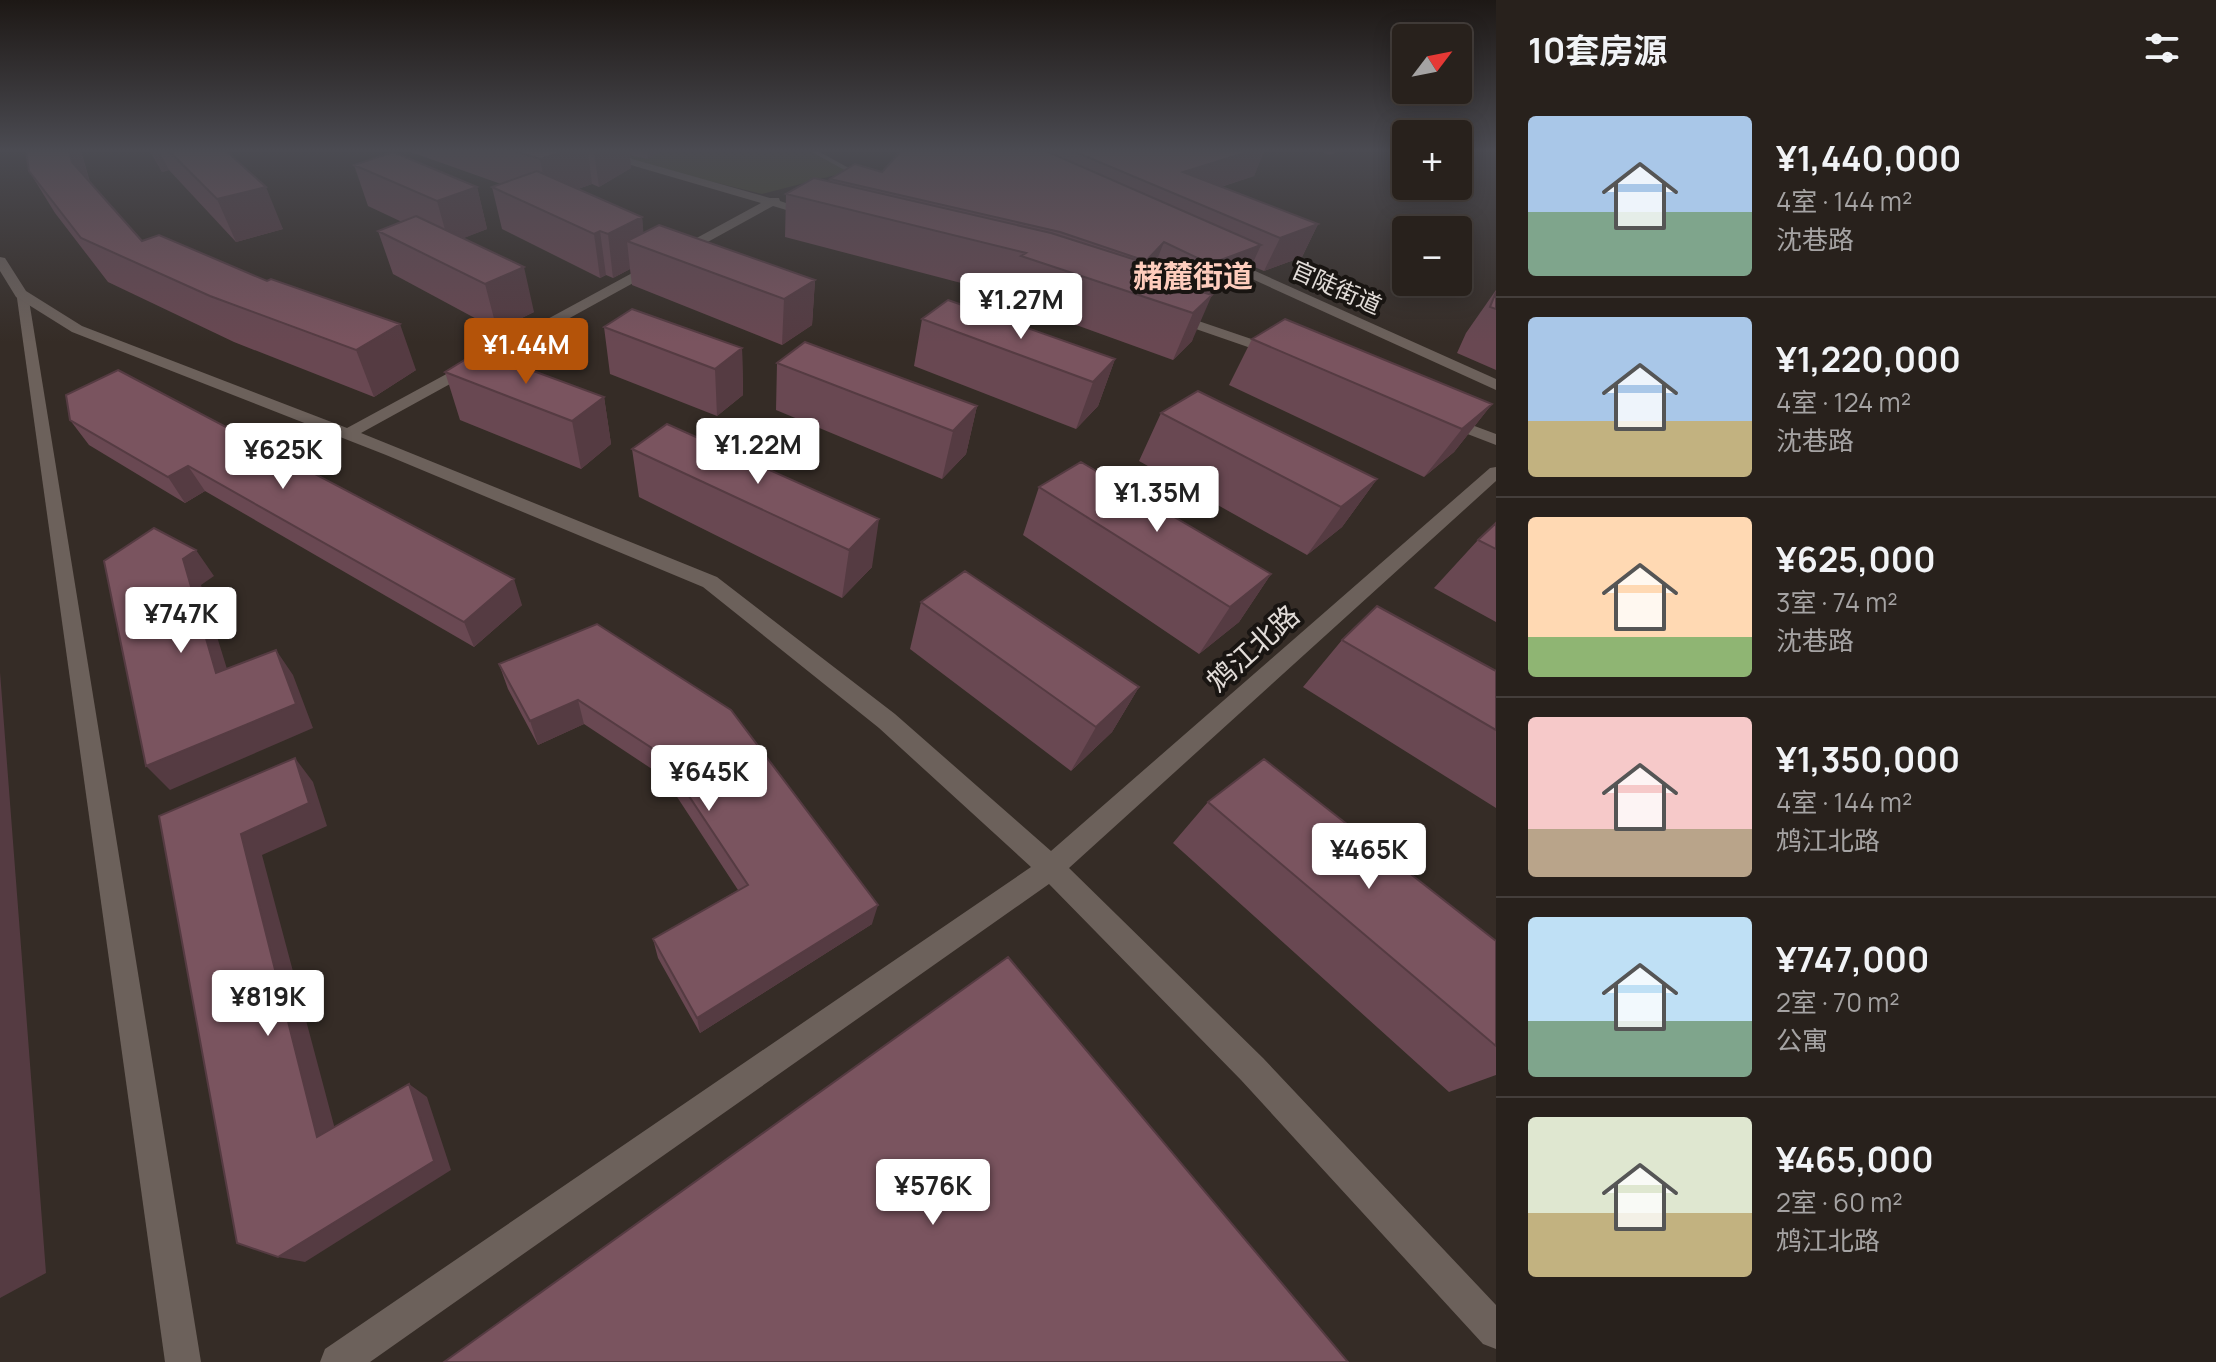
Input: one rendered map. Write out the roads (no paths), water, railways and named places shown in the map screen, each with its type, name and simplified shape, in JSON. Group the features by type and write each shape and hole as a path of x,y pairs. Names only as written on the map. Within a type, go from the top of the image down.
{"street":[{"path":"348,434 743,215"},
{"path":"818,215 828,217"},
{"name":"官陡街道","path":"1211,255 1496,385"},
{"path":"0,261 21,294 183,1362"},
{"path":"21,294 77,329 348,434 710,582 887,721 1051,868 1252,1069 1496,1331"},
{"path":"1158,311 1285,356"},
{"path":"1426,412 1496,440"},
{"name":"鸩江北路","path":"338,1362 1051,868 1496,472"}],"district":[{"name":"赭麓街道","path":"1193,277"}]}
